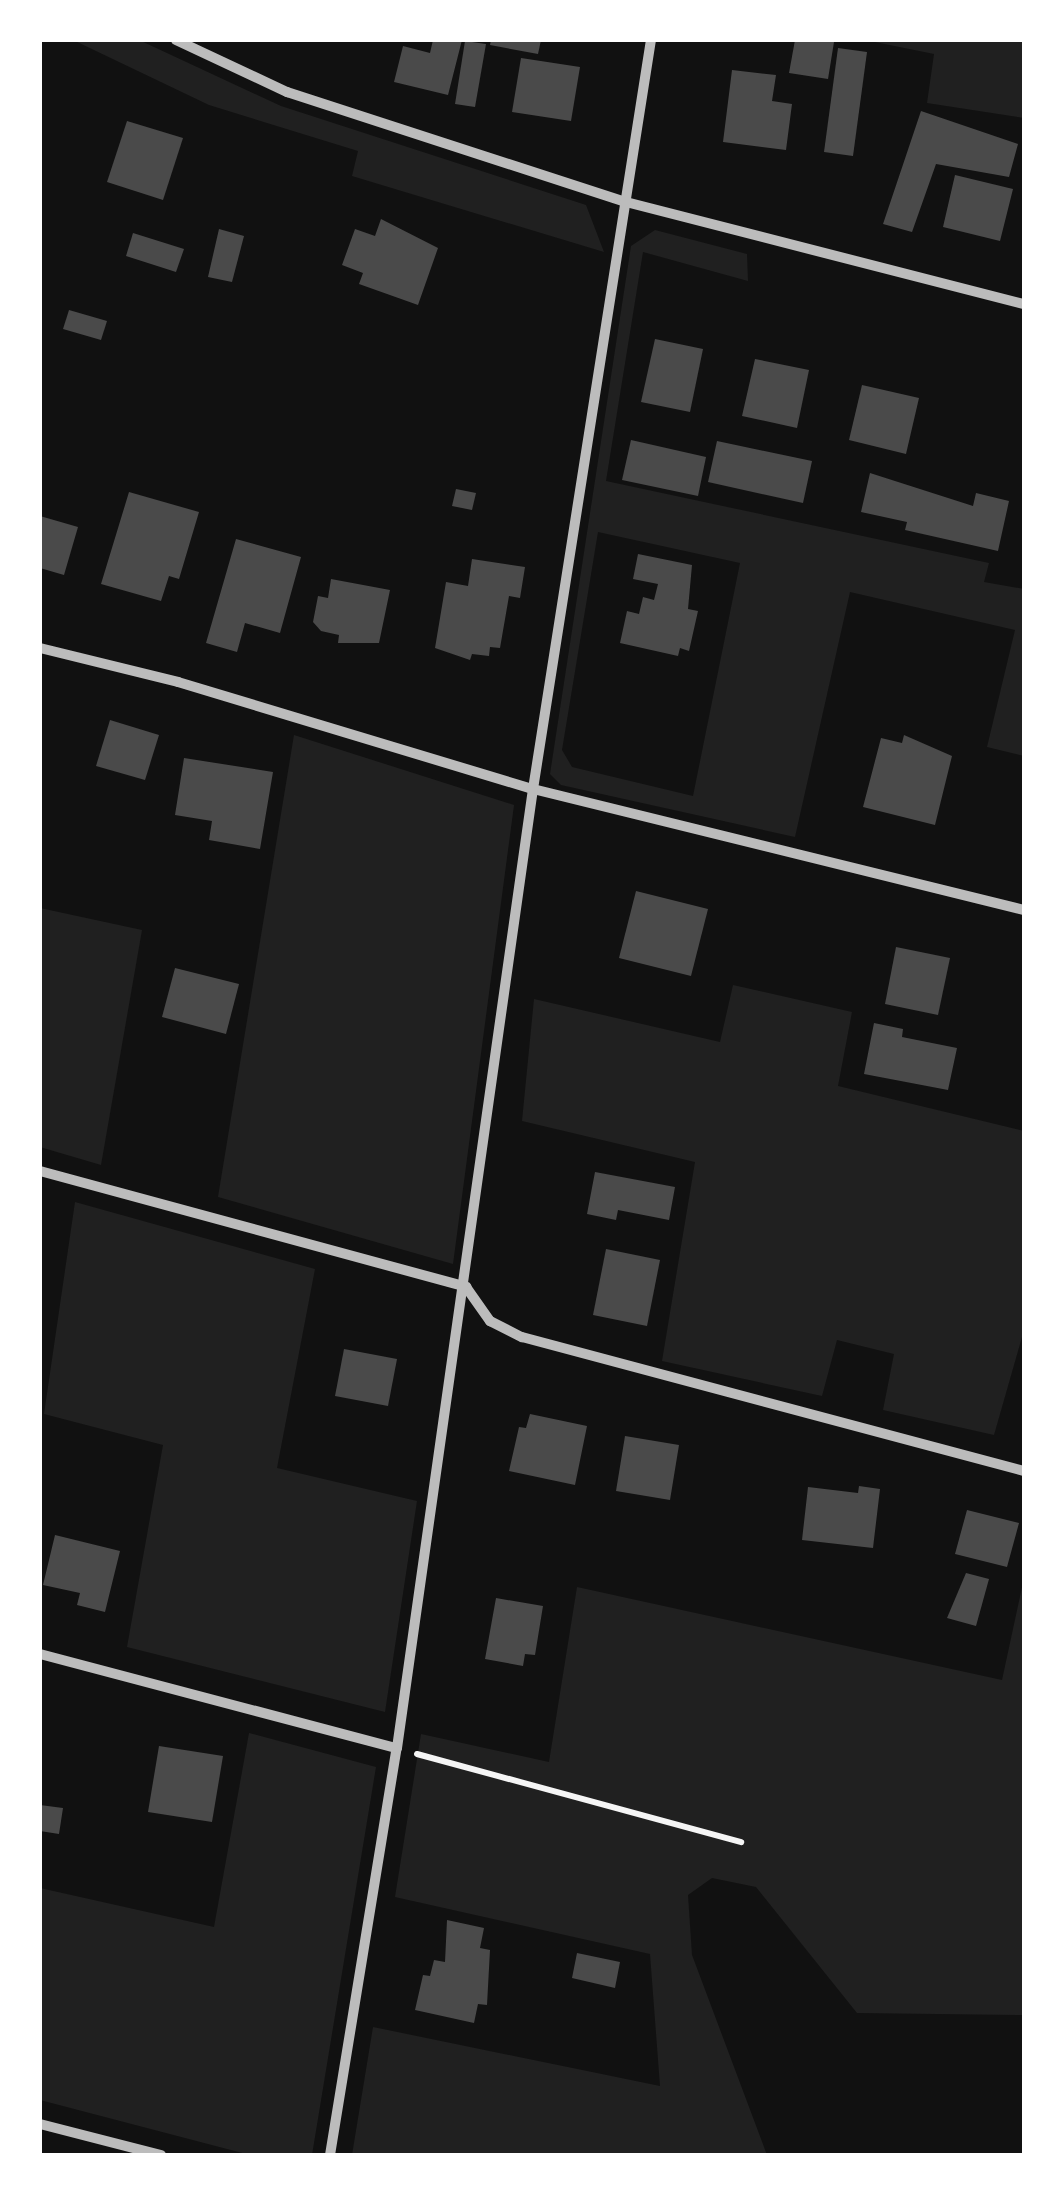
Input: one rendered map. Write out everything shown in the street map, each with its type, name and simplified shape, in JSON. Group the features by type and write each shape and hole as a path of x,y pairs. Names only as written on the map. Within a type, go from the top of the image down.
{"street":[{"path":"176,40 287,92 626,202 1024,304"},
{"path":"330,2155 397,1748 466,1287 533,790 652,40"},
{"path":"40,648 178,682 533,790 1024,910"},
{"path":"40,1171 466,1287 490,1321 522,1337 1024,1471"},
{"path":"40,1654 397,1748"},
{"path":"40,2124 161,2155"}],"path":[{"path":"397,1748 741,1842"}],"shaded area":[{"path":"73,40 139,40 281,106 586,205 604,252 352,176 358,151 209,105"},
{"path":"865,40 1024,40 1024,118 927,103 934,54"},
{"path":"655,230 747,254 748,281 643,252 606,481 989,563 984,582 1024,589 1024,756 987,747 1015,630 850,592 795,837 561,785 550,774 631,246","holes":["598,532 740,563 693,796 572,767 562,750"]},
{"path":"294,735 514,805 453,1264 218,1197"},
{"path":"40,908 142,930 101,1165 40,1147"},
{"path":"733,985 852,1012 838,1086 1024,1131 1024,1330 994,1435 883,1410 894,1354 837,1340 822,1396 662,1361 695,1162 522,1121 534,999 720,1042"},
{"path":"75,1202 315,1269 277,1468 417,1501 385,1712 127,1647 163,1445 44,1414"},
{"path":"1024,1578 1024,2015 857,2013 756,1887 712,1878 688,1895 692,1955 767,2155 352,2155 373,2027 660,2086 650,1954 395,1897 421,1734 549,1762 577,1587 1002,1680"},
{"path":"249,1733 376,1767 312,2155 250,2155 40,2100 40,1888 214,1927"}],"building":[{"path":"433,40 462,40 448,95 394,82 403,46 430,53"},
{"path":"491,40 541,40 538,54 490,45"},
{"path":"795,40 834,42 828,79 789,73"},
{"path":"465,41 486,44 475,107 455,104"},
{"path":"838,48 867,52 853,156 824,152"},
{"path":"521,58 580,67 571,121 512,112"},
{"path":"732,70 776,75 772,101 792,104 786,150 723,142"},
{"path":"921,111 1018,144 1009,177 936,164 912,232 883,224"},
{"path":"127,121 183,138 163,200 107,182"},
{"path":"955,175 1013,189 1000,241 943,227"},
{"path":"381,219 438,248 418,305 359,284 363,273 342,265 355,229 375,236"},
{"path":"219,229 244,236 232,282 208,277"},
{"path":"133,233 184,249 176,272 126,256"},
{"path":"69,310 107,321 101,340 63,329"},
{"path":"655,339 703,349 690,412 641,402"},
{"path":"755,359 809,370 797,428 742,416"},
{"path":"862,385 919,398 906,454 849,440"},
{"path":"631,440 706,457 698,496 622,480"},
{"path":"717,441 812,461 803,503 708,482"},
{"path":"870,473 973,506 976,493 1009,501 998,551 905,530 907,522 861,512"},
{"path":"456,489 476,493 472,510 452,506"},
{"path":"129,492 199,512 179,579 169,576 161,601 101,584"},
{"path":"40,516 78,527 64,575 40,568"},
{"path":"236,539 301,557 280,633 245,623 237,652 206,643"},
{"path":"638,554 692,565 688,609 698,611 689,651 680,648 678,656 620,643 627,611 639,614 643,597 654,600 658,584 633,579"},
{"path":"472,559 525,567 520,598 509,596 500,648 490,647 489,656 472,654 470,660 435,648 446,582 468,586"},
{"path":"331,579 390,590 379,643 338,643 339,635 321,631 313,622 318,596 328,598"},
{"path":"110,720 159,735 145,780 96,766"},
{"path":"904,735 952,756 935,825 863,807 881,738 902,743"},
{"path":"184,758 273,772 260,849 209,840 212,821 175,815"},
{"path":"636,891 708,909 691,976 619,958"},
{"path":"896,947 950,958 938,1015 885,1004"},
{"path":"175,968 239,984 226,1034 162,1017"},
{"path":"874,1023 903,1029 902,1037 957,1048 948,1090 864,1074"},
{"path":"595,1172 675,1187 669,1220 618,1210 616,1220 587,1214"},
{"path":"606,1249 660,1260 647,1326 593,1315"},
{"path":"344,1349 397,1359 388,1406 335,1396"},
{"path":"530,1414 587,1426 575,1485 509,1471 519,1427 526,1428"},
{"path":"625,1436 679,1445 670,1500 616,1491"},
{"path":"859,1486 880,1489 873,1548 802,1540 808,1487 858,1493"},
{"path":"967,1510 1019,1523 1007,1567 955,1554"},
{"path":"55,1535 120,1551 105,1612 77,1605 80,1593 43,1585"},
{"path":"966,1573 989,1579 976,1626 947,1618"},
{"path":"496,1598 543,1606 535,1655 525,1654 523,1666 485,1659"},
{"path":"159,1746 223,1756 212,1822 148,1812"},
{"path":"40,1805 63,1808 59,1834 40,1831"},
{"path":"447,1920 484,1928 480,1948 490,1950 487,2005 478,2004 474,2023 415,2010 423,1975 430,1976 434,1960 445,1962"},
{"path":"577,1953 620,1962 615,1988 572,1978"}]}
